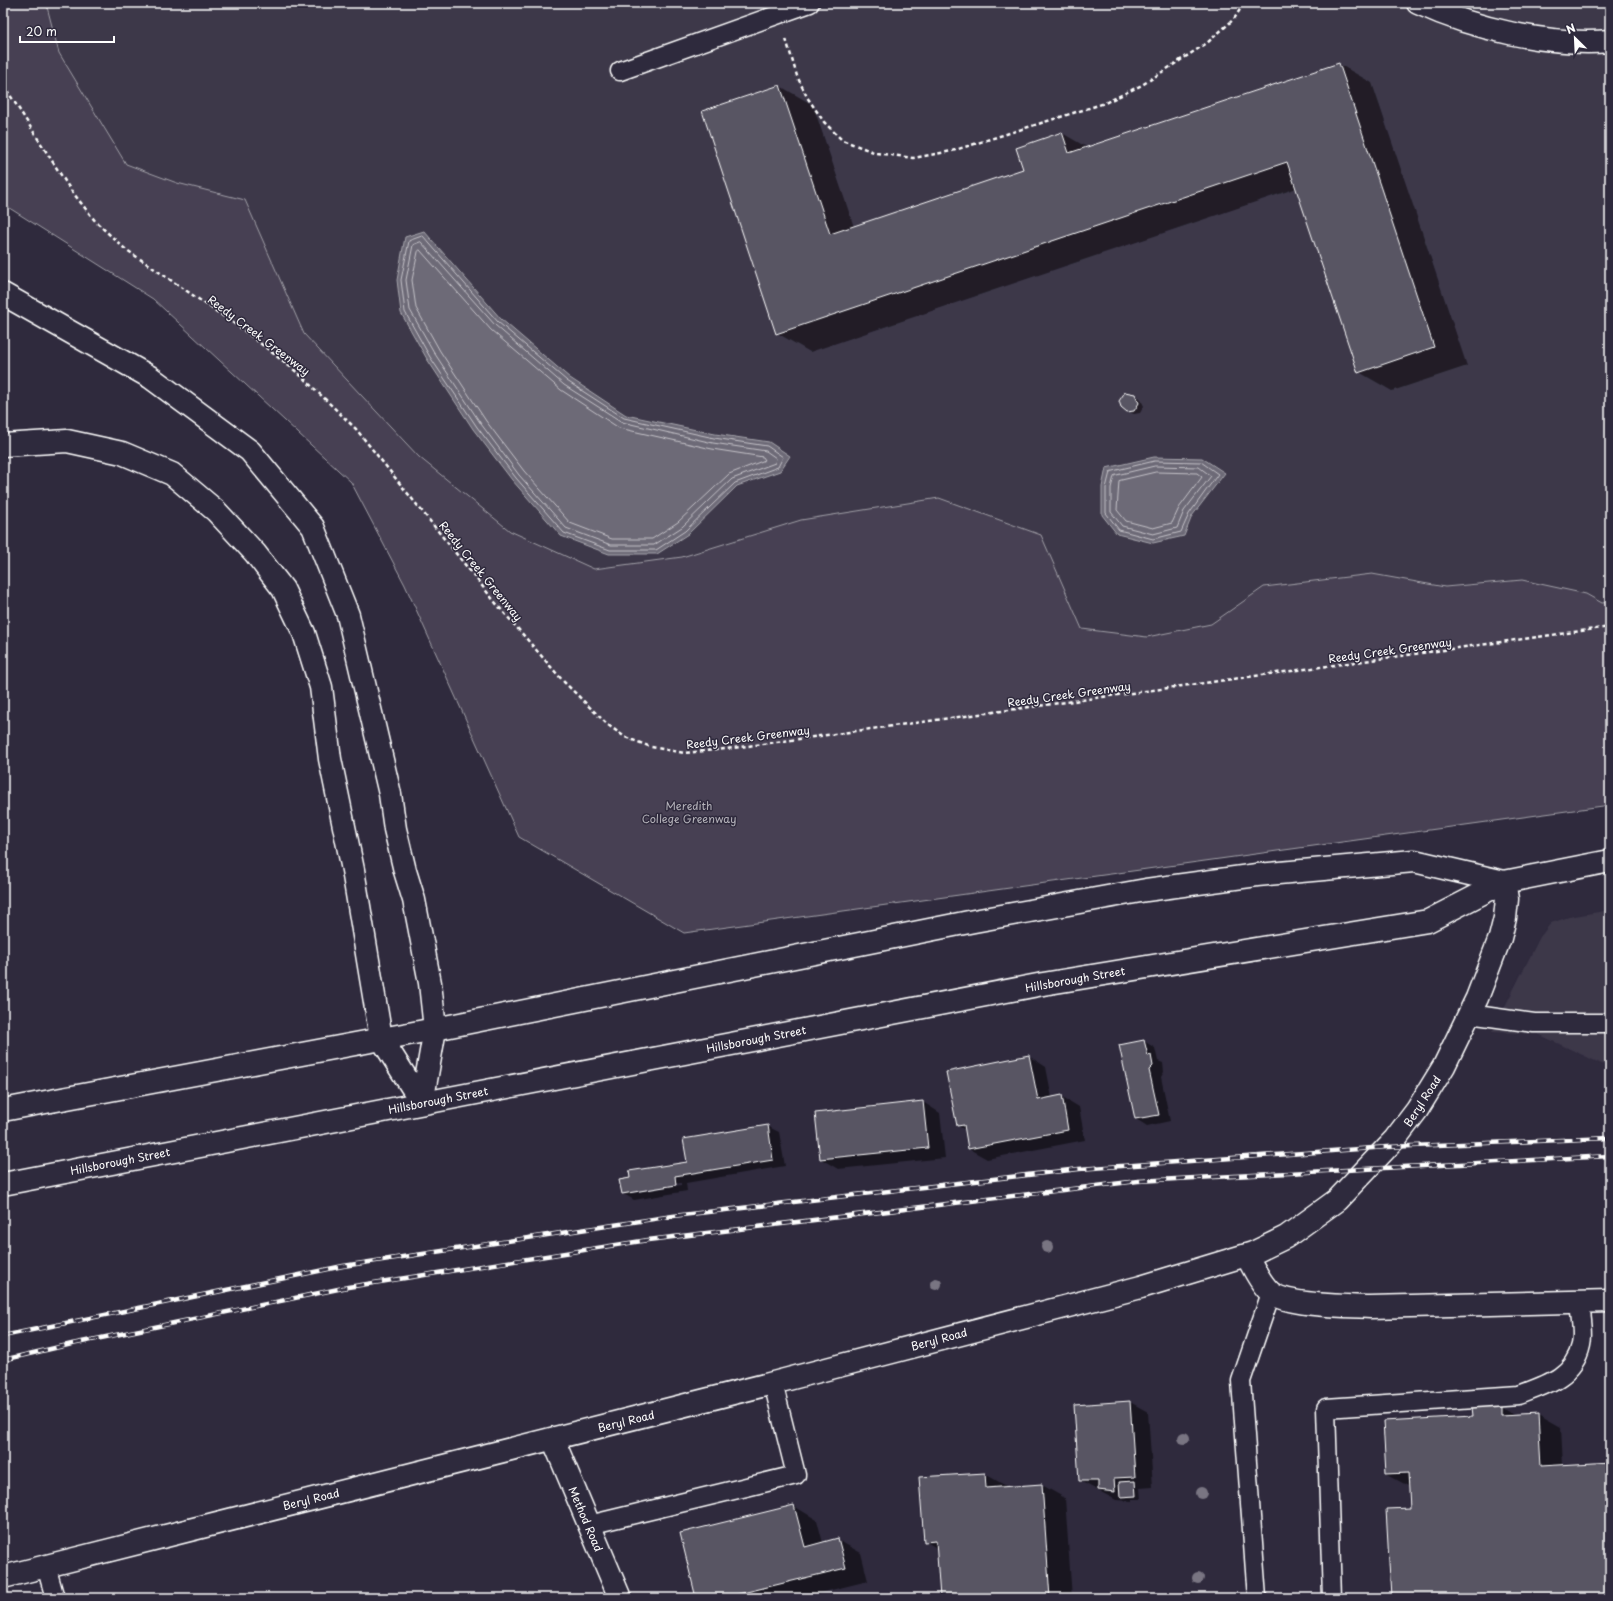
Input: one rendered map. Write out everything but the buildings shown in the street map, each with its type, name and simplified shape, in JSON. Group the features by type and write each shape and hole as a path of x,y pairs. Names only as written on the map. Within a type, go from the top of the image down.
{"main road":[{"path":"1418,3 1443,14 1500,32 1591,42 1610,41"},
{"path":"3,294 150,377 250,451 313,526 348,615 390,794 396,836 414,900 430,983 435,1029 422,1103"},
{"path":"3,445 67,441 122,453 172,474 216,511 255,553 283,589 304,633 321,687 330,759 353,870 380,1038 422,1103"},
{"name":"Hillsborough Street","path":"3,1184 1043,984 1428,921 1504,882 1610,861"},
{"name":"Hillsborough Street","path":"3,1110 380,1038 435,1029 974,921 1146,890 1257,875 1414,862 1504,882"},
{"name":"Beryl Road","path":"3,1577 773,1383 1141,1287 1246,1256 1286,1237 1336,1200 1395,1139 1417,1110 1444,1066 1469,1014 1500,938 1505,918 1506,899 1504,882"},
{"path":"1246,1256 1271,1293 1292,1300 1331,1306 1370,1307 1610,1301"},
{"name":"Method Road","path":"553,1439 620,1598"}],"lane":[{"path":"620,71 810,3"},
{"path":"1469,1014 1534,1023 1610,1023"},
{"path":"1257,1598 1241,1381 1271,1293"},
{"path":"1332,1598 1326,1408 1519,1395 1547,1384 1570,1370 1581,1346 1579,1302"},
{"path":"589,1525 796,1475 773,1383"},
{"path":"46,1566 55,1598"}],"path":[{"path":"786,39 797,76 807,97 824,122 842,140 876,153 913,158 952,151 1105,103 1142,86 1208,44 1234,19 1244,3"},
{"name":"Reedy Creek Greenway","path":"3,84 70,189 96,222 124,248 242,329 298,373 356,429 499,607 564,682 608,725 625,737 651,747 684,753 726,750 1610,627"}],"shaded area":[{"path":"3,3 1610,3 1610,805 684,933 519,837 405,585 351,482 153,299 3,204"},
{"path":"1610,910 1610,1068 1538,1034 1492,1032 1540,937 1551,923 1569,917"}],"green space":[{"name":"Meredith College Greenway","path":"3,3 46,3 59,53 126,164 177,183 245,200 304,334 419,457 510,531 594,569 682,557 801,520 939,498 1041,535 1082,629 1147,637 1211,624 1264,587 1372,574 1445,587 1522,580 1586,594 1602,603 1610,602 1610,805 684,933 519,837 405,585 351,482 153,299 3,204"}],"water":[{"path":"424,231 501,319 570,378 626,415 715,434 769,442 790,456 780,471 737,486 688,534 657,554 609,554 561,536 512,480 473,429 427,359 401,313 397,280 405,237"},
{"path":"1154,457 1202,458 1225,473 1192,516 1184,536 1153,543 1117,534 1102,515 1102,487 1106,468"}],"railway":[{"path":"3,1336 343,1266 673,1216 1079,1169 1387,1147 1610,1138"},
{"path":"3,1360 72,1344 348,1287 648,1240 1138,1181 1610,1156"}]}
